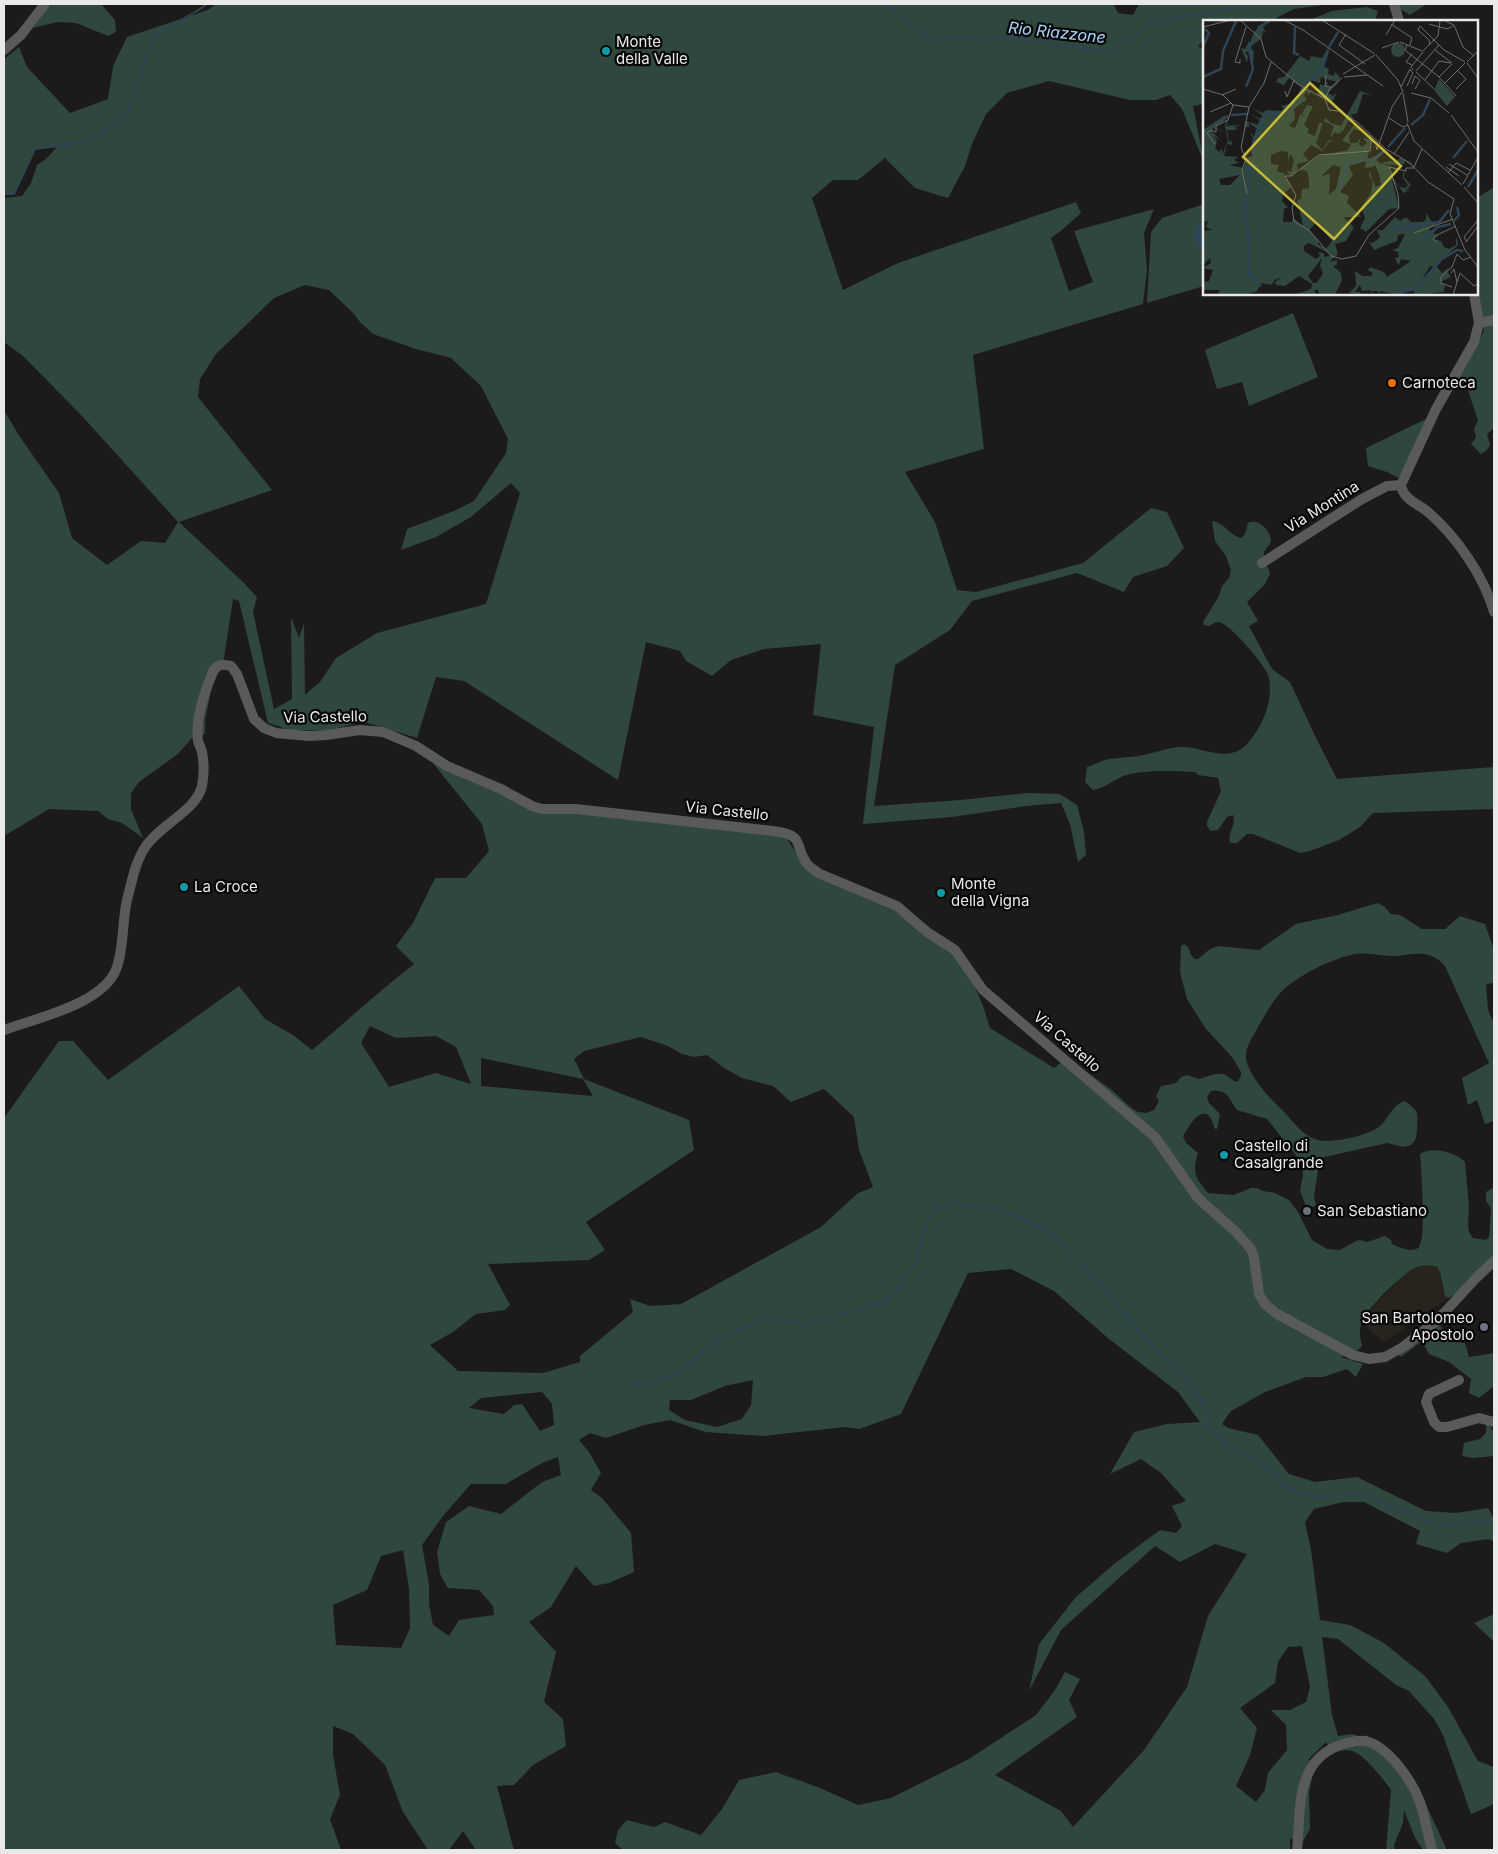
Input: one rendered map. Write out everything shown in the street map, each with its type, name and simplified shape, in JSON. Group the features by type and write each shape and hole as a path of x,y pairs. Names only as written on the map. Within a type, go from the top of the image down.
{"street":[{"path":"4,50 21,35 45,4"},
{"path":"1394,4 1399,20"},
{"path":"1474,295 1479,323 1474,342 1436,408 1401,485 1404,495 1434,518 1466,556 1484,585 1494,612"},
{"path":"1479,323 1494,320"},
{"name":"Via Montina","path":"1262,563 1362,499 1387,486 1401,485"},
{"name":"Via Castello","path":"4,1030 63,1009 90,997 110,980 116,969 125,908 139,859 155,835 187,808 199,793 202,784 203,765 202,752 198,742 199,718 213,671 216,666 223,664 231,666 237,674 254,719 264,728 276,733 309,736 360,730 383,732 416,746 447,766 542,809 586,810 784,832 792,835 798,841 808,865 818,873 897,906 927,932 955,950 983,990 1155,1137 1198,1198 1236,1232 1251,1249 1254,1258 1257,1288 1265,1304 1277,1314 1349,1353 1375,1359 1391,1354 1438,1319 1494,1261"},
{"path":"1459,1380 1429,1394 1426,1402 1434,1422 1439,1427 1448,1428 1479,1418 1494,1422"},
{"path":"1297,1850 1299,1804 1308,1772 1318,1758 1331,1748 1352,1742 1365,1741 1388,1753 1403,1772 1419,1802 1432,1850"}],"shaded area":[{"path":"1430,1265 1437,1267 1440,1272 1443,1289 1448,1298 1384,1342 1362,1323 1368,1312 1402,1277 1415,1268"}],"green space":[{"path":"50,4 101,4 115,20 116,32 108,36 76,23 57,22 33,28"},
{"path":"216,4 1114,4 1118,13 1133,15 1139,4 1331,4 1294,9 1272,20 1203,20 1203,41 1198,46 1203,49 1203,104 1193,106 1203,160 1182,109 1170,95 1156,100 1130,100 1049,81 1007,93 986,114 972,144 965,166 948,198 915,188 885,158 858,180 833,180 812,198 843,290 898,263 1076,202 1081,213 1051,238 1069,291 1093,282 1074,231 1154,209 1144,233 1147,271 1143,304 973,355 984,449 905,472 935,522 957,590 976,592 1083,563 1151,508 1167,512 1184,548 1167,566 1133,577 1124,592 1077,573 972,601 950,630 895,665 874,806 1028,793 1060,794 1077,805 1084,832 1086,855 1078,862 1070,824 1061,803 952,817 863,824 874,727 813,715 821,644 764,649 731,660 712,676 686,661 680,651 646,642 618,780 464,681 436,677 417,738 364,722 328,730 290,730 268,723 239,601 233,599 223,664 212,686 205,720 205,734 191,739 178,754 139,782 131,793 131,809 143,838 122,823 108,819 98,811 49,809 4,836 4,410 18,434 59,493 72,538 107,565 141,541 165,543 178,522 82,416 23,356 4,342 4,198 22,196 31,183 37,165 46,159 57,147 35,149 14,194 4,194 4,59 19,47 27,67 70,113 108,99 113,66 127,37 208,10","holes":["305,285 329,290 373,334 416,349 451,358 481,386 508,439 506,453 474,501 454,511 407,529 401,550 436,537 471,517 511,483 520,493 486,604 377,633 336,658 320,682 305,695 304,623 299,638 291,617 292,699 274,709 253,612 257,597 179,522 272,490 198,397 200,379 216,354 274,298"]},
{"path":"1392,4 1427,4 1410,15"},
{"path":"1367,7 1378,11 1375,20 1310,20 1332,11"},
{"path":"1494,187 1494,428 1487,434 1490,445 1481,454 1471,444 1476,437 1474,429 1478,420 1466,385 1452,386 1484,331 1477,295 1478,197"},
{"path":"1203,204 1201,251 1203,252 1203,286 1147,303 1151,232 1162,218"},
{"path":"1293,313 1318,377 1249,406 1242,382 1217,389 1205,350"},
{"path":"1428,418 1404,473 1399,478 1368,466 1366,448"},
{"path":"1212,521 1241,538 1245,534 1248,523 1256,522 1263,526 1270,536 1271,542 1264,554 1270,574 1265,584 1247,602 1258,621 1249,626 1272,669 1290,682 1337,779 1494,767 1494,809 1373,813 1360,827 1339,840 1300,853 1253,834 1247,834 1237,843 1230,843 1229,839 1234,822 1233,815 1227,817 1218,830 1211,831 1207,826 1207,822 1221,791 1218,778 1198,775 1195,772 1158,771 1129,774 1093,790 1085,782 1087,767 1110,759 1138,756 1179,747 1224,754 1231,753 1246,745 1262,722 1270,693 1268,675 1246,645 1224,624 1218,622 1209,626 1204,625 1203,622 1219,596 1222,586 1229,578 1231,570 1226,556 1215,541"},
{"path":"428,757 533,808 772,833 787,839 807,869 896,910 954,950 970,975 990,1028 1054,1068 1067,1058 1112,1090 1130,1107 1138,1112 1146,1113 1154,1110 1159,1101 1156,1096 1161,1086 1177,1082 1181,1077 1187,1075 1199,1079 1215,1074 1224,1074 1237,1082 1241,1076 1241,1072 1232,1057 1206,1029 1187,999 1180,972 1181,946 1184,944 1195,959 1198,959 1210,949 1219,946 1259,950 1296,924 1338,915 1377,903 1384,906 1391,914 1400,915 1422,929 1445,929 1460,916 1485,924 1494,950 1494,983 1486,984 1488,1010 1494,1023 1494,1121 1485,1124 1477,1100 1468,1105 1462,1078 1489,1063 1445,966 1434,957 1422,954 1390,956 1362,954 1351,955 1323,965 1305,974 1281,992 1250,1042 1246,1058 1255,1078 1270,1098 1301,1130 1313,1138 1328,1141 1368,1133 1379,1127 1396,1106 1405,1101 1414,1108 1417,1114 1417,1130 1414,1142 1403,1147 1387,1143 1320,1158 1314,1196 1316,1205 1313,1207 1305,1204 1300,1190 1303,1176 1302,1163 1267,1119 1237,1110 1225,1093 1211,1091 1207,1097 1209,1103 1220,1114 1217,1129 1215,1129 1210,1117 1202,1114 1194,1119 1183,1136 1186,1143 1198,1153 1195,1165 1196,1174 1208,1193 1234,1195 1251,1188 1257,1188 1275,1193 1289,1200 1298,1212 1312,1240 1327,1249 1340,1250 1356,1241 1367,1242 1385,1236 1391,1240 1392,1244 1401,1248 1412,1250 1418,1248 1421,1243 1423,1219 1420,1154 1425,1152 1431,1150 1444,1151 1456,1155 1465,1162 1469,1207 1468,1225 1469,1232 1473,1238 1486,1240 1489,1237 1491,1208 1486,1201 1486,1192 1494,1187 1494,1257 1454,1295 1448,1298 1445,1296 1440,1272 1437,1267 1420,1266 1415,1268 1385,1293 1364,1318 1360,1330 1362,1346 1358,1350 1341,1357 1363,1364 1356,1377 1347,1369 1323,1377 1306,1377 1265,1392 1231,1411 1222,1424 1228,1428 1258,1435 1289,1474 1315,1482 1357,1477 1426,1511 1456,1513 1488,1508 1494,1519 1494,1541 1488,1539 1461,1543 1447,1553 1416,1544 1420,1531 1364,1502 1343,1502 1314,1509 1305,1522 1311,1550 1320,1620 1350,1625 1384,1643 1426,1677 1448,1707 1478,1761 1494,1767 1494,1802 1492,1805 1471,1814 1443,1735 1434,1719 1409,1691 1396,1685 1338,1639 1322,1637 1332,1715 1338,1736 1352,1734 1378,1742 1423,1798 1447,1850 1423,1850 1415,1838 1404,1810 1403,1823 1394,1845 1395,1850 1386,1850 1391,1790 1373,1768 1357,1753 1350,1750 1332,1752 1326,1742 1309,1759 1312,1778 1309,1792 1310,1829 1301,1845 1290,1838 1290,1850 623,1850 615,1843 618,1830 627,1820 654,1827 665,1822 701,1835 722,1809 739,1780 776,1772 820,1788 858,1805 891,1798 969,1759 1036,1715 1055,1690 1065,1672 1080,1679 1069,1700 1077,1717 995,1775 1061,1811 1073,1827 1144,1750 1187,1687 1208,1616 1247,1554 1215,1544 1180,1562 1155,1546 1061,1630 1029,1691 1039,1644 1076,1597 1114,1564 1160,1530 1176,1533 1182,1526 1172,1506 1186,1501 1161,1473 1141,1459 1110,1474 1134,1432 1167,1424 1200,1422 1178,1392 1109,1339 1054,1291 1011,1269 968,1273 901,1414 859,1429 845,1427 763,1436 705,1432 670,1420 644,1425 606,1438 590,1433 579,1440 589,1452 601,1473 591,1490 602,1498 631,1533 634,1572 609,1583 594,1586 576,1566 551,1607 529,1622 556,1652 544,1702 563,1719 566,1746 533,1765 514,1785 497,1786 515,1850 476,1850 463,1831 449,1850 428,1850 403,1812 385,1765 353,1734 333,1726 333,1755 340,1795 330,1819 341,1850 4,1850 4,1118 59,1041 73,1041 108,1080 239,986 265,1019 293,1035 312,1050 414,964 396,946 413,923 435,878 466,878 489,851 482,824","holes":["370,1026 396,1038 436,1036 456,1047 471,1084 436,1073 389,1087 361,1043","641,1037 668,1046 682,1054 694,1057 707,1055 724,1068 742,1078 773,1086 791,1102 824,1089 854,1117 859,1150 873,1187 858,1193 821,1227 681,1304 650,1306 630,1299 633,1312 580,1356 580,1362 543,1373 458,1371 430,1345 453,1332 476,1314 505,1310 510,1305 488,1264 589,1260 605,1250 586,1222 694,1150 689,1120 584,1079 574,1059 584,1051","481,1058 583,1079 593,1096 481,1086","753,1380 751,1405 742,1419 717,1427 685,1420 669,1410 670,1400 691,1400 725,1386","542,1392 552,1404 554,1425 540,1431 522,1404 514,1405 504,1414 469,1408 481,1398","558,1457 561,1475 542,1482 501,1514 469,1506 446,1522 437,1552 440,1574 448,1588 479,1590 493,1606 494,1615 459,1620 449,1636 433,1625 429,1604 429,1584 422,1545 443,1516 471,1484 506,1484 542,1463","403,1550 409,1589 410,1628 401,1648 336,1645 333,1605 367,1590 381,1556","1302,1646 1310,1687 1306,1702 1290,1710 1271,1710 1286,1725 1287,1750 1268,1773 1265,1790 1256,1802 1236,1786 1250,1755 1257,1728 1240,1708 1275,1683 1278,1662 1288,1647"]},
{"path":"1437,1320 1449,1341 1465,1343 1469,1357 1494,1353 1494,1386 1479,1398 1469,1393 1471,1379 1449,1362 1429,1354 1422,1341 1401,1357 1395,1352"},
{"path":"1488,1423 1494,1433 1494,1456 1473,1458 1462,1456 1464,1443 1480,1439 1486,1433 1486,1425"},
{"path":"1494,1615 1494,1642 1474,1623"}],"water":[{"path":"1203,220 1203,252 1194,240 1196,227"}],"waterway":[{"name":"Rio Riazzone","path":"4,194 14,194 35,149 85,142 127,115 154,35 207,4"},
{"name":"Rio Riazzone","path":"886,4 927,39 1011,37 1107,52 1158,21 1260,4"},
{"path":"628,1388 677,1374 716,1339 752,1325 765,1316 804,1324 828,1319 884,1302 897,1291 916,1262 927,1221 934,1210 951,1202 1006,1212 1053,1234 1096,1280 1149,1343 1196,1389 1207,1412 1207,1422 1212,1432 1233,1449 1258,1460 1279,1478 1281,1483 1294,1490 1319,1498 1348,1493 1364,1494 1435,1525 1494,1521"}],"place":[{"name":"Monte della Valle","path":"606,51"},
{"name":"Carnoteca","path":"1392,383"},
{"name":"La Croce","path":"184,887"},
{"name":"Monte della Vigna","path":"941,893"},
{"name":"Castello di Casalgrande","path":"1224,1155"},
{"name":"San Sebastiano","path":"1307,1211"},
{"name":"San Bartolomeo Apostolo","path":"1484,1327"}]}
